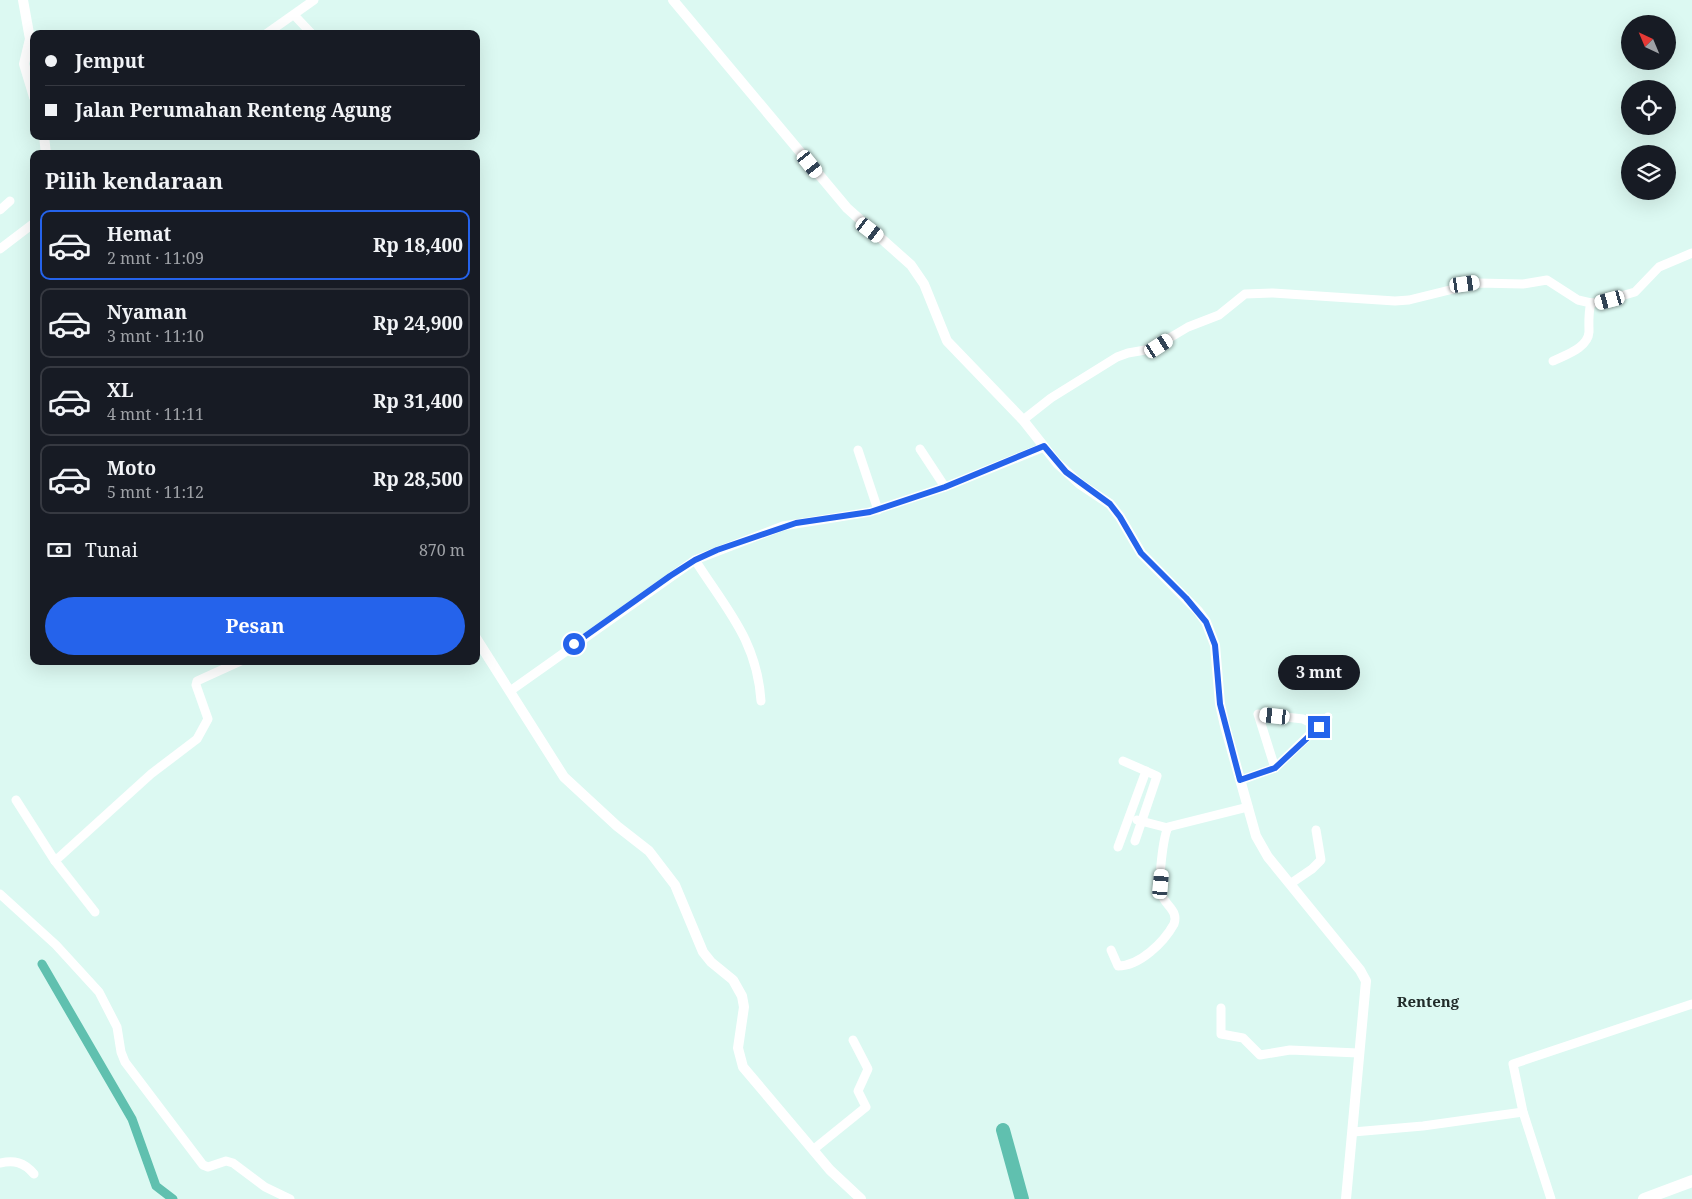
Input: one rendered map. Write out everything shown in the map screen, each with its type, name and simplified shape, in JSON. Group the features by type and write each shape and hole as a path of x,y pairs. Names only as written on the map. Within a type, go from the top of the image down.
{"main road":[{"path":"1644,1199 1692,1181"}],"street":[{"path":"23,0 30,39 24,64 30,83"},
{"path":"272,30 295,16 314,0"},
{"path":"672,0 847,208 911,265 924,284 947,341 1023,420 1066,472 1110,504 1120,517 1141,553 1186,598 1206,622 1215,645 1220,704 1240,780 1262,846 1365,978 1346,1199"},
{"path":"295,16 308,30"},
{"path":"0,210 10,201"},
{"path":"0,249 30,226"},
{"path":"1023,420 1050,398 1117,357 1151,349 1188,327 1220,315 1245,294 1273,293 1395,301 1409,300 1471,283 1523,284 1547,280 1578,300 1591,303 1635,292 1654,270 1692,253"},
{"path":"1553,361 1585,342 1589,332 1588,319 1591,303"},
{"path":"510,691 695,560 783,526 849,517 878,510 945,487 1044,446"},
{"path":"920,449 945,487"},
{"path":"858,450 878,510"},
{"path":"695,560 743,632 759,673 761,701"},
{"path":"480,644 564,777 649,851 675,885 703,952 711,962 733,980 742,996 744,1007 738,1048 743,1067 830,1170 861,1199"},
{"path":"55,861 133,789 197,739 208,719 196,685 197,681 232,665"},
{"path":"1275,768 1258,714 1303,719 1319,727"},
{"path":"1240,780 1275,768 1328,717"},
{"path":"1123,761 1157,776 1135,841"},
{"path":"1118,847 1146,772"},
{"path":"16,800 55,861 95,912"},
{"path":"1129,818 1168,828 1248,807"},
{"path":"1110,950 1118,966 1137,962 1162,940 1174,924 1173,911 1163,897 1160,888 1165,839 1168,828"},
{"path":"1290,884 1312,869 1320,860 1316,830"},
{"path":"0,894 53,941 77,971 95,987 117,1027 121,1052 125,1062 203,1165 208,1167 226,1161 233,1163 265,1187 290,1199"},
{"path":"1550,1199 1523,1112 1514,1064 1692,1004"},
{"path":"1221,1008 1222,1034 1243,1038 1260,1055 1290,1050 1358,1053"},
{"path":"814,1149 866,1106 858,1091 868,1069 853,1040"},
{"path":"1353,1132 1423,1126 1523,1112"},
{"path":"0,1163 12,1160 27,1166 34,1174"}],"waterway":[{"path":"42,964 132,1119 156,1186 173,1199"},
{"path":"1003,1130 1022,1199"}],"district":[{"name":"Renteng","path":"1428,1002"}],"route":[{"path":"574,644 670,576 695,560 717,550 767,531 796,523 849,517 870,512 945,487 1044,446 1066,472 1110,504 1120,517 1141,553 1186,598 1206,622 1215,645 1220,704 1240,780 1275,768 1319,727"}]}
